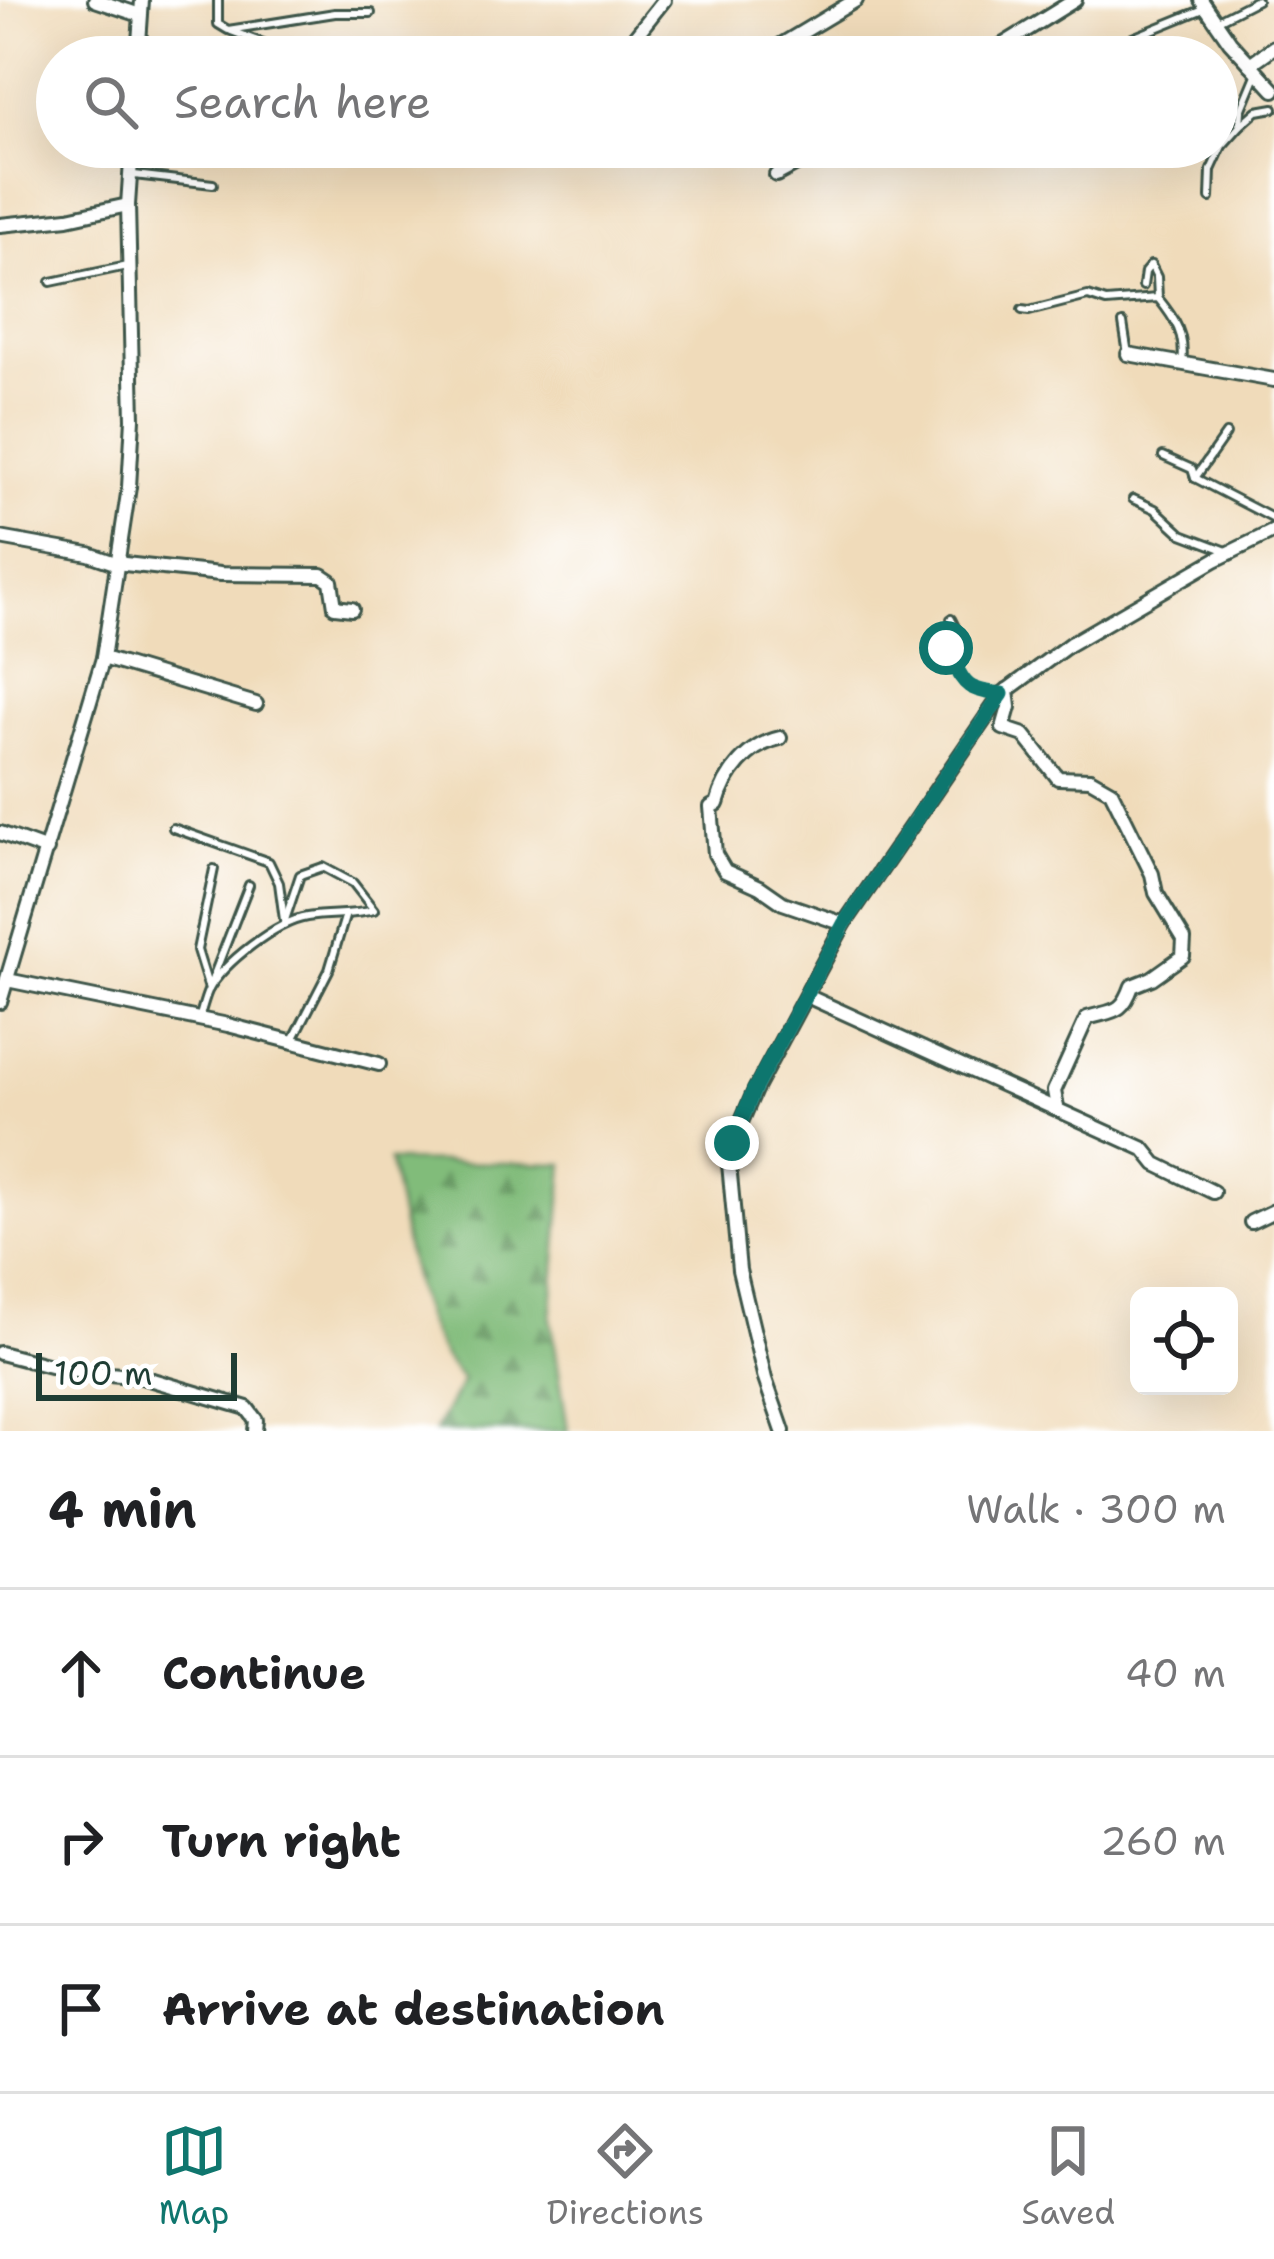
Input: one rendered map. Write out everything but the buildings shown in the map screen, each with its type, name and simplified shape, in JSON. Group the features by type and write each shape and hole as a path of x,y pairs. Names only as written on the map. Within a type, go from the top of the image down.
{"street":[{"path":"95,0 140,15"},
{"path":"138,36 142,0"},
{"path":"635,36 664,0"},
{"path":"795,36 856,0"},
{"path":"1017,36 1075,0"},
{"path":"1204,4 1228,36"},
{"path":"1254,68 1274,47"},
{"path":"1238,48 1274,90"},
{"path":"0,1002 103,658 129,487 134,419 130,168"},
{"path":"776,175 789,168"},
{"path":"0,225 128,205"},
{"path":"1128,354 1274,380"},
{"path":"783,1431 765,1379 739,1270 729,1164 740,1122 844,924 1004,692 1070,644 1274,531"},
{"path":"0,538 115,563 220,574 322,575 332,581 335,607 352,609"},
{"path":"103,658 256,704"},
{"path":"1004,692 1009,707 1004,728"},
{"path":"985,716 1024,735 1058,778 1090,779 1112,791 1152,874 1156,893 1184,939 1183,956 1132,986 1126,1004 1116,1014 1087,1018 1054,1090 1057,1107"},
{"path":"780,738 761,742 720,788 717,803 711,807 715,854 734,878 797,909 844,924"},
{"path":"0,833 47,850"},
{"path":"7,980 199,1019 380,1064"},
{"path":"807,997 1057,1107 1144,1149 1156,1164 1213,1192"},
{"path":"1251,1222 1274,1211"},
{"path":"0,1353 66,1370 142,1377 247,1408 256,1420 255,1431"}],"lane":[{"path":"218,0 218,25 245,36"},
{"path":"1216,21 1257,0"},
{"path":"1135,36 1204,4"},
{"path":"228,30 335,13 371,13"},
{"path":"1240,126 1254,68"},
{"path":"1240,126 1257,111 1274,108"},
{"path":"1210,198 1212,168"},
{"path":"130,175 213,184"},
{"path":"51,282 130,266"},
{"path":"1143,286 1151,266 1158,298 1181,331 1182,363"},
{"path":"1022,310 1088,296 1106,302 1158,298"},
{"path":"1123,323 1128,354"},
{"path":"1195,478 1226,434"},
{"path":"1163,456 1274,519"},
{"path":"1132,499 1155,509 1182,534 1231,552"},
{"path":"951,619 958,633 946,648 958,676 980,692 1004,692"},
{"path":"173,828 268,862 279,884 284,923"},
{"path":"209,989 242,953 284,923 374,910 353,883 323,867 300,874 284,923"},
{"path":"209,989 197,950 214,869"},
{"path":"199,1019 249,885"},
{"path":"292,1040 329,970 344,917"}],"green space":[{"path":"389,1161 564,1164 551,1319 568,1431 435,1431 463,1380 446,1360 422,1308"}],"route":[{"path":"732,1143 754,1090 844,924 1002,694 968,687 946,648"}]}
